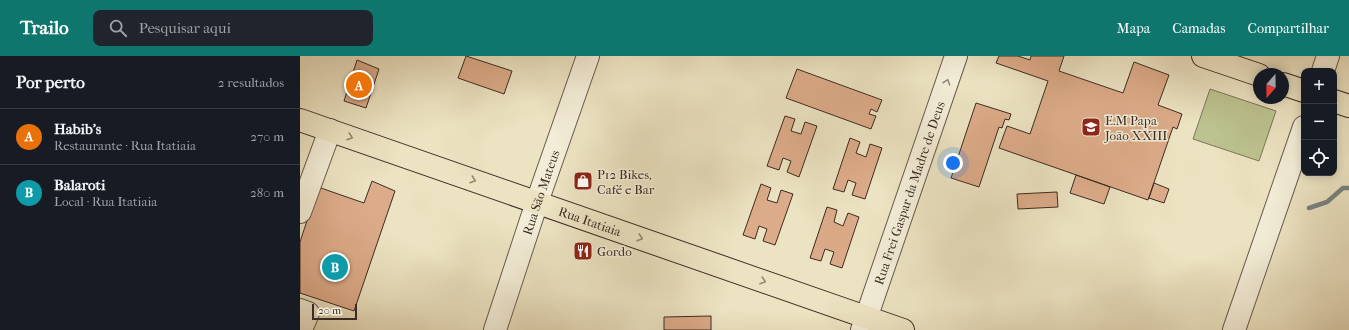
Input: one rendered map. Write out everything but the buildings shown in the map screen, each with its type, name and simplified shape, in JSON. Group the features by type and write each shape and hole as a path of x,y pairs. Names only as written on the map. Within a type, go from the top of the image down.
{"main road":[{"path":"1203,56 1253,73"},
{"path":"1289,86 1301,90"},
{"path":"1337,102 1349,106"},
{"name":"Rua Itatiaia","path":"300,120 537,202 864,324 903,330"}],"street":[{"name":"Rua São Mateus","path":"495,330 537,202 588,56"},
{"name":"Rua Frei Gaspar da Madre de Deus","path":"864,324 956,56"},
{"path":"1324,68 1328,56"},
{"path":"300,212 330,130"},
{"path":"1234,330 1301,136"},
{"path":"300,310 308,313 301,330"}],"green space":[{"path":"1210,89 1276,111 1259,161 1193,139"}],"waterway":[{"path":"1309,208 1327,202 1343,188 1349,188"}],"place":[{"name":"Habib's","path":"359,85"},
{"name":"E.M Papa João XXIII","path":"1091,127"},
{"name":"P12 Bikes, Café e Bar","path":"583,181"},
{"name":"Gordo","path":"583,251"},
{"name":"Balaroti","path":"335,267"}]}
